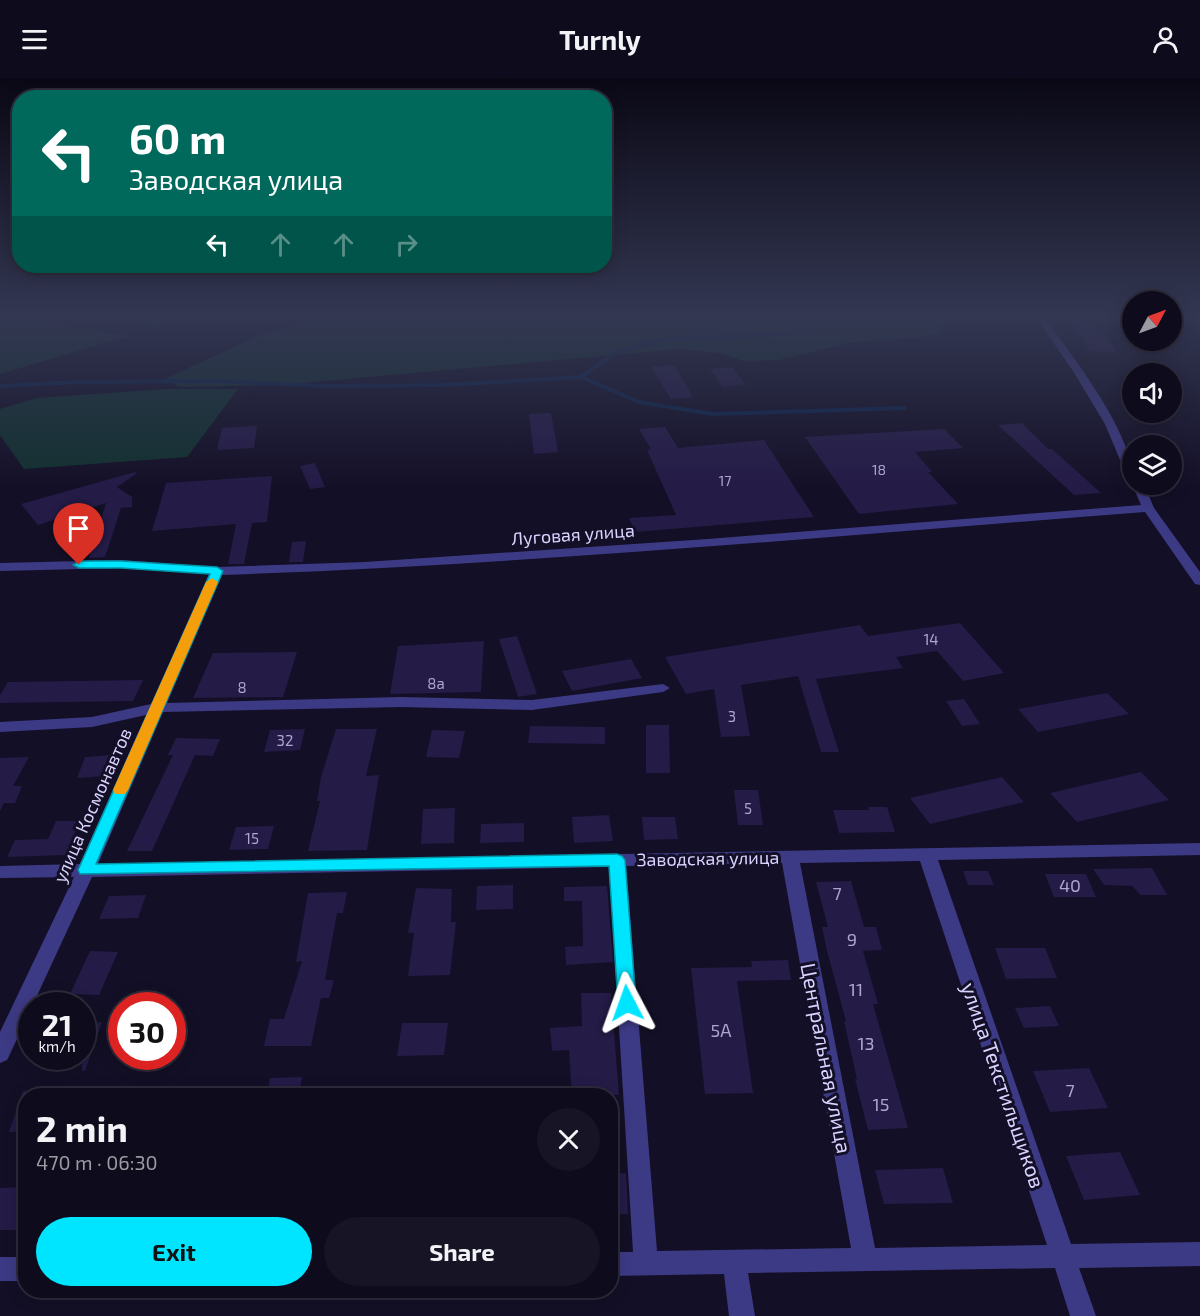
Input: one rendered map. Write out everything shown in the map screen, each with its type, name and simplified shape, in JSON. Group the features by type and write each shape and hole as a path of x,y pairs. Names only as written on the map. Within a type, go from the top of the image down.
{"street":[{"path":"1079,374 1110,424 1122,451"},
{"path":"1143,495 1148,508 1200,581"},
{"name":"Луговая улица","path":"0,567 121,564 217,571 365,566 512,557 1148,508"},
{"name":"улица Космонавтов","path":"0,1054 86,870 155,708 217,571"},
{"path":"0,727 92,723 155,708 401,702 532,705 663,688"},
{"name":"Заводская улица","path":"0,872 1200,849"},
{"name":"улица Текстильщиков","path":"927,854 1083,1316"},
{"name":"Центральная улица","path":"790,856 865,1260"},
{"path":"617,860 646,1264"},
{"path":"618,1264 1200,1254"},
{"path":"734,1261 742,1316"},
{"path":"0,1269 18,1269"}],"green space":[{"path":"176,374 404,374 280,385 179,387 165,379"},
{"path":"166,389 238,389 187,457 24,469 0,435 0,409 37,398"}],"building":[{"path":"655,374 679,374 693,397 671,399"},
{"path":"713,374 737,374 746,385 722,387"},
{"path":"551,413 558,452 534,454 529,414"},
{"path":"1022,423 1048,449 1052,449 1101,493 1074,495 998,425"},
{"path":"257,426 254,448 217,450 222,428"},
{"path":"665,427 678,448 764,440 814,517 635,532 629,518 676,515 647,450 651,449 639,429"},
{"path":"944,429 963,448 915,452 932,472 928,472 958,504 859,514 805,437"},
{"path":"315,463 325,487 310,489 300,466"},
{"path":"135,472 136,474 117,487 132,497 132,507 121,508 105,557 89,558 106,503 38,525 21,504"},
{"path":"272,476 267,522 252,523 244,564 228,564 236,524 152,531 166,483"},
{"path":"306,541 303,562 289,562 292,542"},
{"path":"960,623 1004,673 963,681 937,651 896,657 903,668 816,679 839,752 821,752 798,676 741,685 750,736 721,737 714,689 686,694 665,657 860,625 868,636"},
{"path":"517,636 537,694 518,697 499,639"},
{"path":"484,641 481,692 390,694 398,646"},
{"path":"297,652 283,697 193,698 213,653"},
{"path":"631,659 642,678 572,691 562,671"},
{"path":"143,680 133,701 0,703 0,695 8,682"},
{"path":"1107,693 1129,714 1038,732 1018,709"},
{"path":"964,699 980,724 962,726 946,701"},
{"path":"646,725 669,725 670,773 646,773"},
{"path":"530,726 605,727 605,744 528,743"},
{"path":"305,729 300,750 264,752 270,730"},
{"path":"336,729 377,729 366,776 379,775 367,850 308,851 320,801 317,801 321,777"},
{"path":"432,730 465,731 459,758 426,757"},
{"path":"176,738 220,739 213,756 195,755 152,851 127,851 173,755 168,755"},
{"path":"112,755 105,776 77,778 85,757"},
{"path":"29,757 13,786 22,786 15,803 4,803 0,811 0,758"},
{"path":"1141,772 1169,800 1077,822 1050,793"},
{"path":"1002,777 1024,802 930,824 910,798"},
{"path":"734,790 758,790 763,825 738,825"},
{"path":"868,807 887,807 895,832 839,833 833,810 869,810"},
{"path":"455,808 454,843 421,844 423,809"},
{"path":"609,815 613,841 574,843 572,817"},
{"path":"642,817 675,817 678,839 644,840"},
{"path":"56,821 80,821 66,855 7,857 15,840 48,839"},
{"path":"524,823 524,842 480,843 481,824"},
{"path":"274,826 268,849 229,850 236,827"},
{"path":"1152,868 1167,895 1141,895 1132,886 1104,885 1093,869"},
{"path":"963,871 988,871 994,885 968,885"},
{"path":"1045,874 1086,874 1096,897 1054,897"},
{"path":"851,881 864,927 876,927 882,950 863,951 878,1004 873,1004 908,1128 868,1130 855,1079 857,1079 844,1021 846,1021 822,927 828,927 816,882"},
{"path":"513,885 513,909 476,910 477,886"},
{"path":"607,886 613,962 566,965 565,947 583,946 582,901 564,901 564,887"},
{"path":"416,888 452,889 451,922 456,922 450,975 408,976 414,933 408,933"},
{"path":"347,892 343,913 337,913 325,980 334,980 329,998 321,998 311,1046 264,1046 270,1019 284,1019 302,961 296,962 308,893"},
{"path":"146,895 138,918 99,919 109,896"},
{"path":"995,948 1045,948 1057,978 1006,979"},
{"path":"90,951 118,952 99,995 96,995 96,992 71,992"},
{"path":"788,960 791,980 737,981 753,1093 705,1094 691,968 752,967 751,961"},
{"path":"581,993 611,993 619,1095 618,1088 572,1088 569,1050 552,1051 550,1028 582,1026"},
{"path":"1050,1006 1059,1026 1024,1028 1015,1008"},
{"path":"96,1022 102,1022 96,1039"},
{"path":"402,1023 448,1023 444,1055 397,1056"},
{"path":"1089,1068 1108,1108 1050,1112 1033,1071"},
{"path":"302,1077 300,1088 268,1088 270,1078"},
{"path":"18,1106 18,1131 9,1132"},
{"path":"1120,1152 1140,1195 1084,1200 1066,1156"},
{"path":"943,1168 953,1203 884,1204 875,1170"},
{"path":"626,1173 628,1214 618,1214 618,1174"},
{"path":"18,1187 18,1230 0,1230 0,1188"}],"waterway":[{"path":"581,377 586,374"},
{"path":"0,386 77,382 218,381 324,386 444,385 581,377"},
{"path":"581,377 639,402 712,414 905,408"}],"slow traffic":[{"path":"120,790 212,582"}],"route":[{"path":"79,565 121,564 217,571 155,708 86,870 617,860 627,1003"}]}
